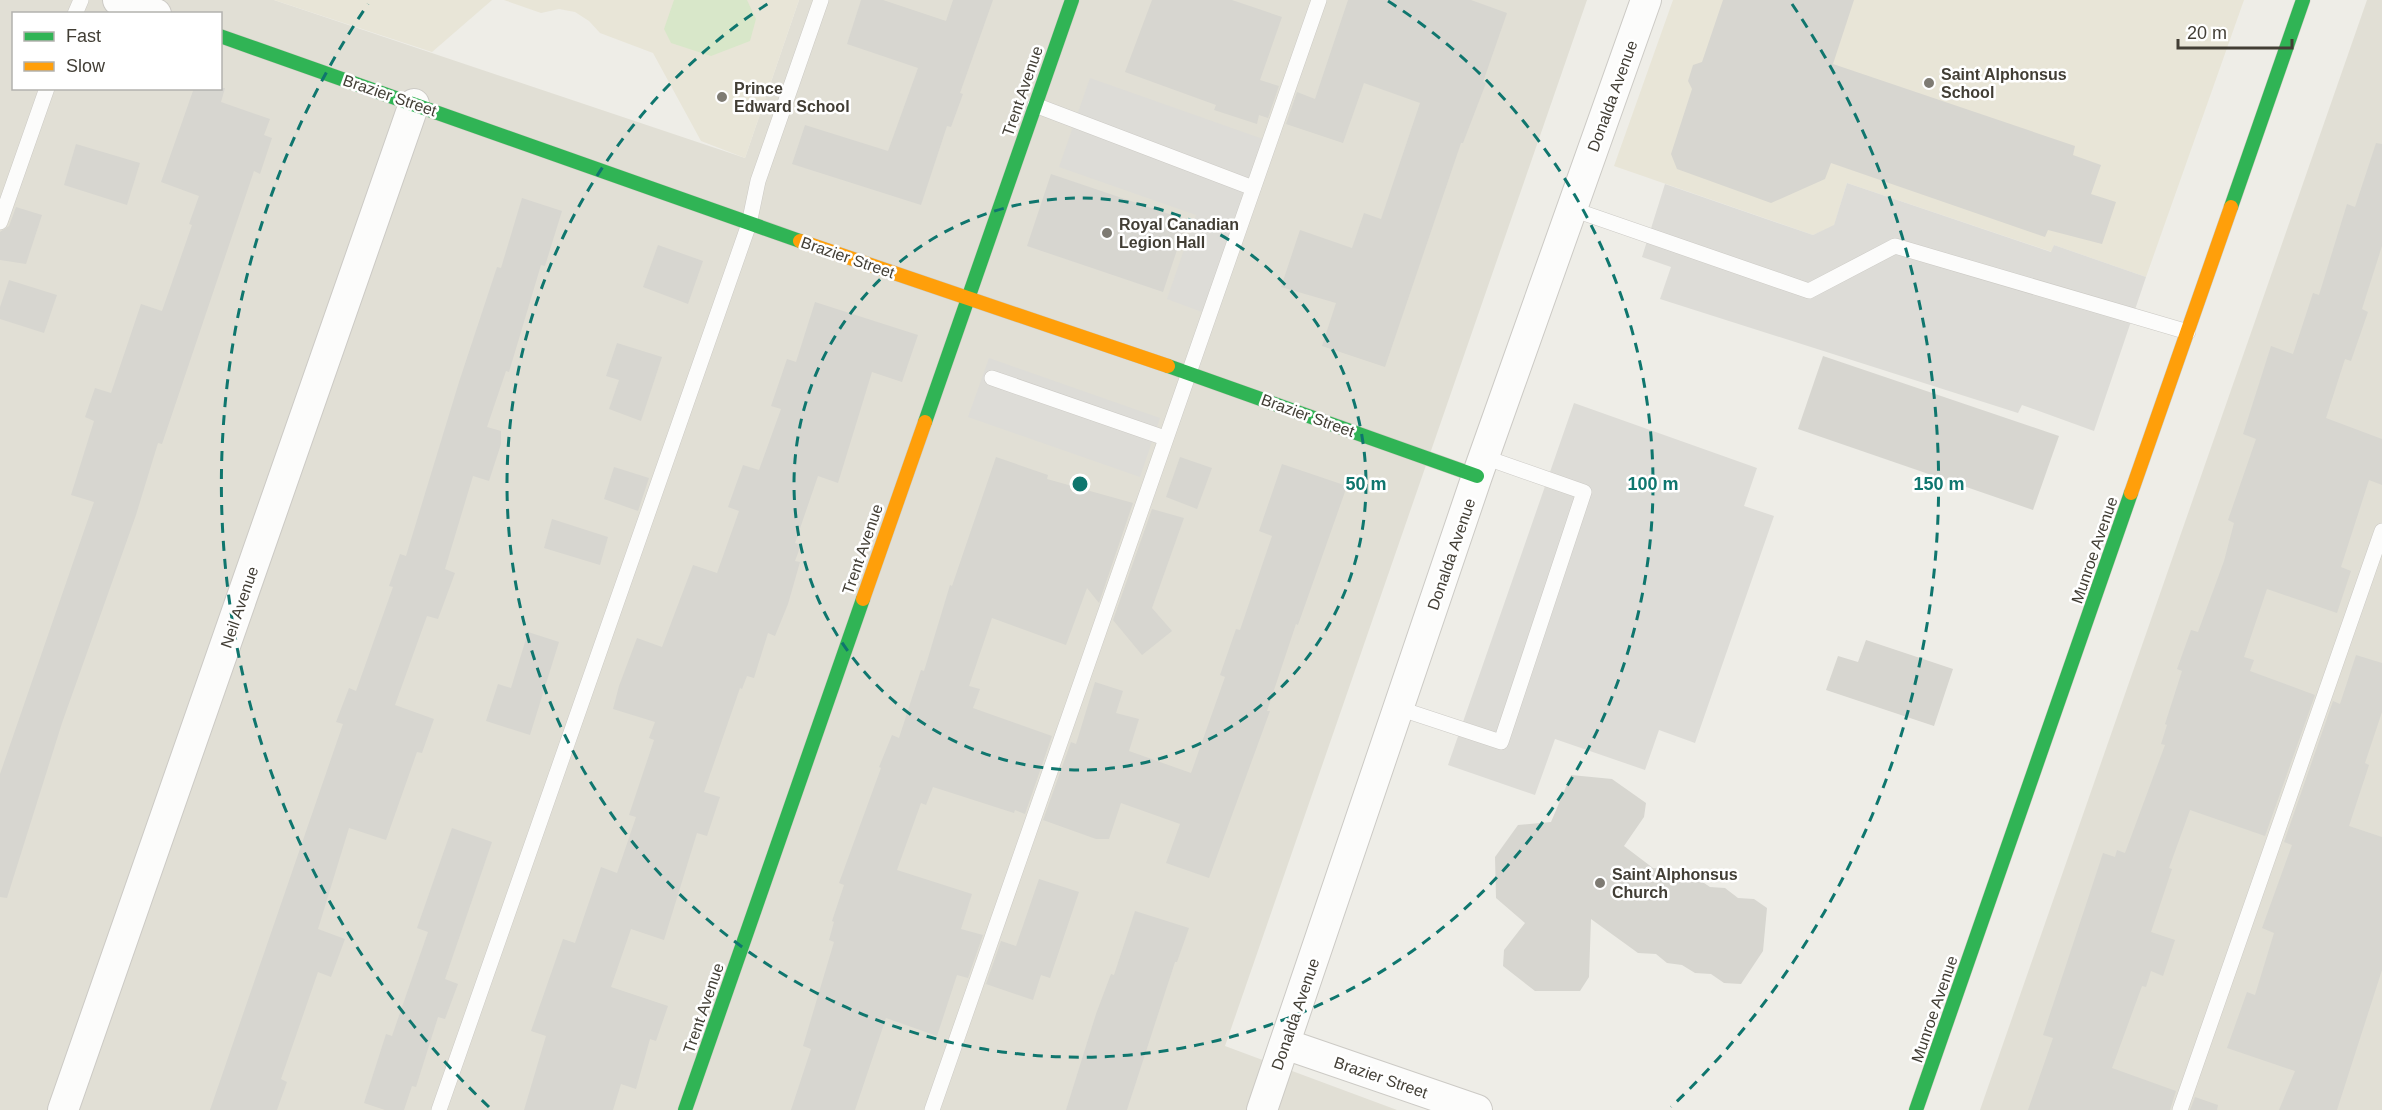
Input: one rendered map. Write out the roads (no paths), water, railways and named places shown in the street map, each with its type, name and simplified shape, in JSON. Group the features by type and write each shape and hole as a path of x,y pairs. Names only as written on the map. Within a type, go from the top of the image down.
{"street":[{"path":"118,0 151,12"},
{"name":"Trent Avenue","path":"685,1110 1071,0"},
{"name":"Donalda Avenue","path":"1262,1110 1480,467 1646,0"},
{"name":"Munroe Avenue","path":"1916,1110 2303,0"},
{"name":"Brazier Street","path":"222,37 749,224 1188,373 1480,467"},
{"name":"Neil Avenue","path":"63,1110 414,104"},
{"name":"Brazier Street","path":"1285,1044 1477,1110"}],"lane":[{"path":"439,1110 749,224 758,181 821,0"},
{"path":"932,1110 1319,0"},
{"path":"0,222 46,90"},
{"path":"1035,105 1253,188"},
{"path":"1572,209 1809,291 1894,246 2188,332"},
{"path":"992,378 1165,438"},
{"path":"1398,708 1501,742 1584,492 1480,467"},
{"path":"2180,1110 2382,531"}],"place":[{"name":"Saint Alphonsus School","path":"1929,83"},
{"name":"Prince Edward School","path":"722,97"},
{"name":"Royal Canadian Legion Hall","path":"1107,233"},
{"name":"Saint Alphonsus Church","path":"1600,883"}]}
